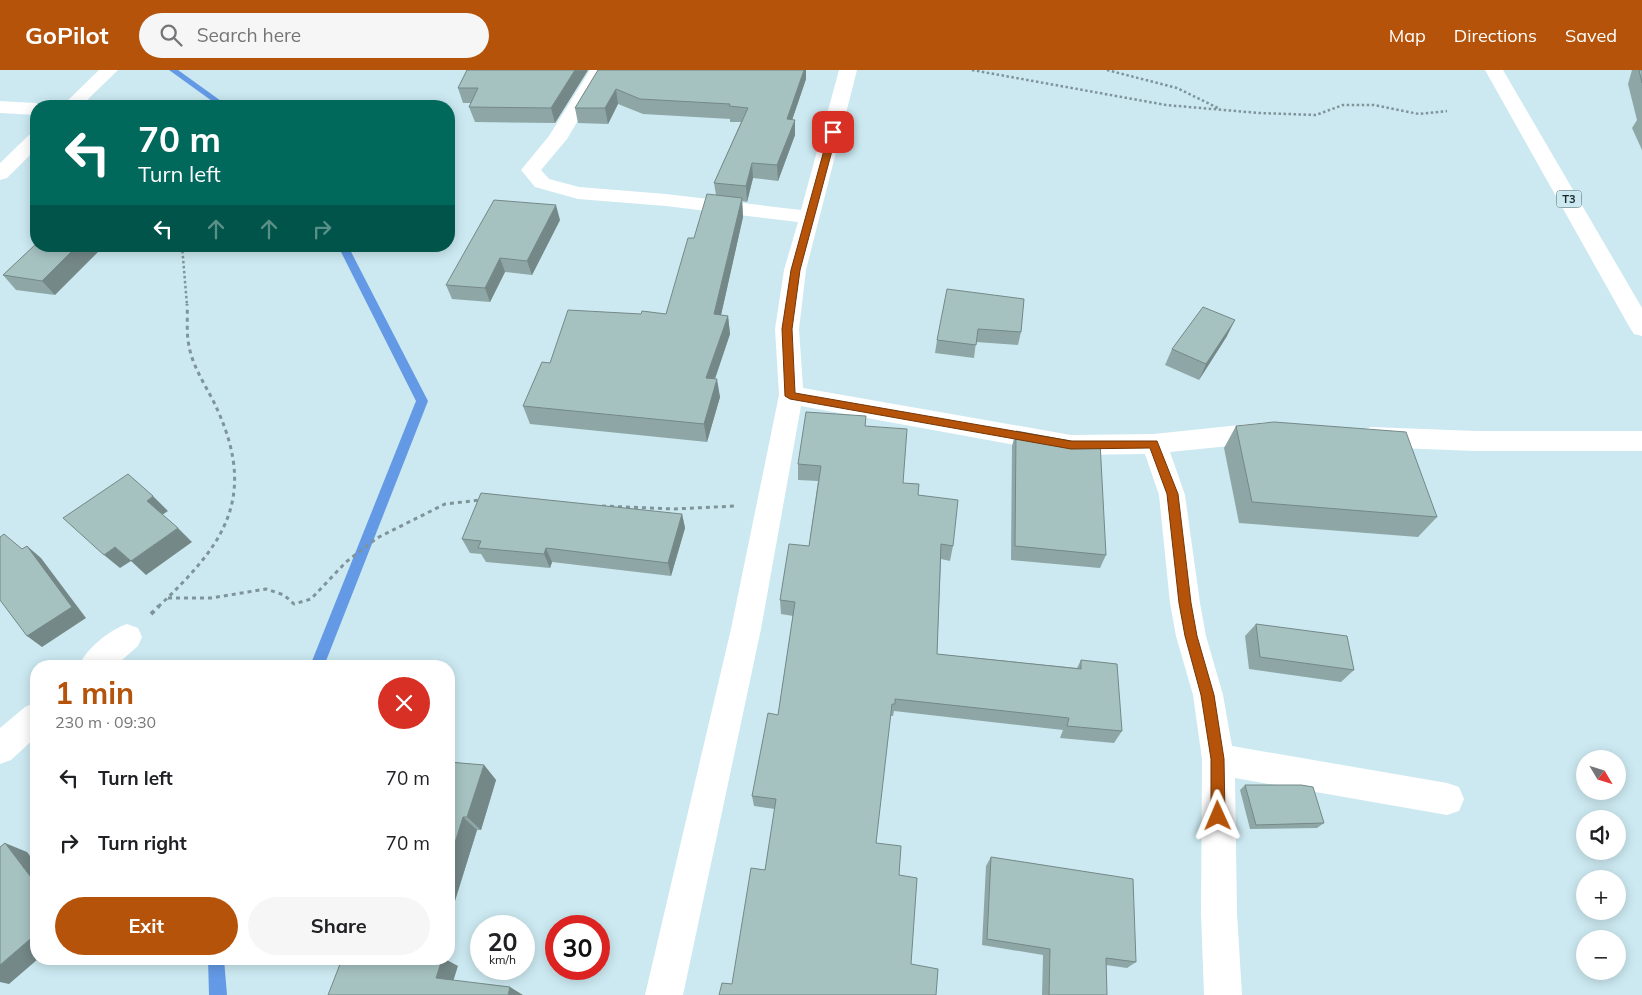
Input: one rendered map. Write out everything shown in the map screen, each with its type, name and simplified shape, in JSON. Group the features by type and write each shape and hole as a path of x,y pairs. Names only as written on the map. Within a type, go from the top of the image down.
{"main road":[{"path":"599,70 557,140 531,170 542,183 578,193 666,200 809,216"},
{"path":"664,995 746,629 790,396 787,329 795,270 848,70"},
{"name":"T3","path":"1494,70 1642,328"},
{"path":"77,100 103,75"},
{"path":"0,107 30,109"},
{"path":"0,174 30,146"},
{"path":"790,396 1071,445 1154,444 1264,431 1292,433"},
{"path":"1348,436 1476,441 1642,441"},
{"path":"1154,444 1172,494 1185,603 1191,636 1208,695 1218,759 1219,912 1224,995"},
{"path":"101,660 127,637"},
{"path":"0,749 30,722"},
{"path":"1218,759 1448,799"}],"path":[{"path":"972,70 1166,105 1221,110 1316,115 1343,105 1374,105 1419,114 1447,111"},
{"path":"1107,70 1177,88 1221,110"},
{"path":"127,637 204,562 227,526 234,500 231,455 222,420 201,381 189,347 182,252"},
{"path":"168,598 211,598 266,589 284,595 294,604 311,599 346,562 377,538 445,504 484,500"},
{"path":"598,506 674,509 770,505"}],"building":[{"path":"467,70 575,70 551,108 469,107 478,88 458,88"},
{"path":"598,70 804,70 787,119 795,120 777,165 752,163 746,186 714,183 748,108 729,106 730,104 640,99 616,89 605,108 575,108"},
{"path":"1639,70 1642,70 1642,83"},
{"path":"707,194 742,198 714,314 728,316 706,378 717,379 704,424 523,406 542,362 550,363 568,310 641,314 642,311 666,314 688,238 694,238"},
{"path":"494,200 556,205 527,261 500,258 485,288 446,285"},
{"path":"30,250 30,252 71,252 42,281 3,275"},
{"path":"947,289 1024,299 1021,332 978,329 976,345 937,340"},
{"path":"1203,307 1235,320 1206,364 1172,349"},
{"path":"806,412 866,416 865,426 907,429 903,483 919,484 918,495 958,500 953,546 941,544 937,654 1081,669 1081,660 1117,664 1122,731 1067,726 1069,718 895,699 895,704 892,704 876,843 901,846 899,875 917,878 911,964 938,969 936,995 719,995 722,983 732,984 751,868 765,870 776,799 752,796 768,713 778,715 795,602 780,600 789,544 809,546 821,466 798,464"},
{"path":"1274,422 1406,432 1437,517 1252,502 1236,426"},
{"path":"1016,431 1076,442 1100,442 1106,555 1015,546"},
{"path":"128,474 153,496 147,501 178,528 131,561 115,547 104,555 63,518"},
{"path":"481,493 682,514 668,563 546,548 544,554 478,548 481,541 462,539"},
{"path":"4,534 22,549 27,546 72,607 27,636 0,600 0,537"},
{"path":"1256,624 1347,636 1354,670 1260,657"},
{"path":"455,763 484,765 467,817 463,817 455,843"},
{"path":"1245,785 1301,785 1313,787 1324,823 1256,825"},
{"path":"5,843 30,876 30,939 0,965 0,847"},
{"path":"991,857 1133,879 1136,962 1106,958 1107,995 1049,995 1050,949 987,939"},
{"path":"340,965 440,965 436,978 510,987 508,995 328,995"}],"waterway":[{"path":"173,70 216,100"},
{"path":"319,660 422,401 346,252"},
{"path":"216,965 218,995"}],"route":[{"path":"833,132 795,270 787,329 790,396 1071,445 1154,444 1172,494 1185,603 1191,636 1208,695 1218,759 1218,816"}]}
